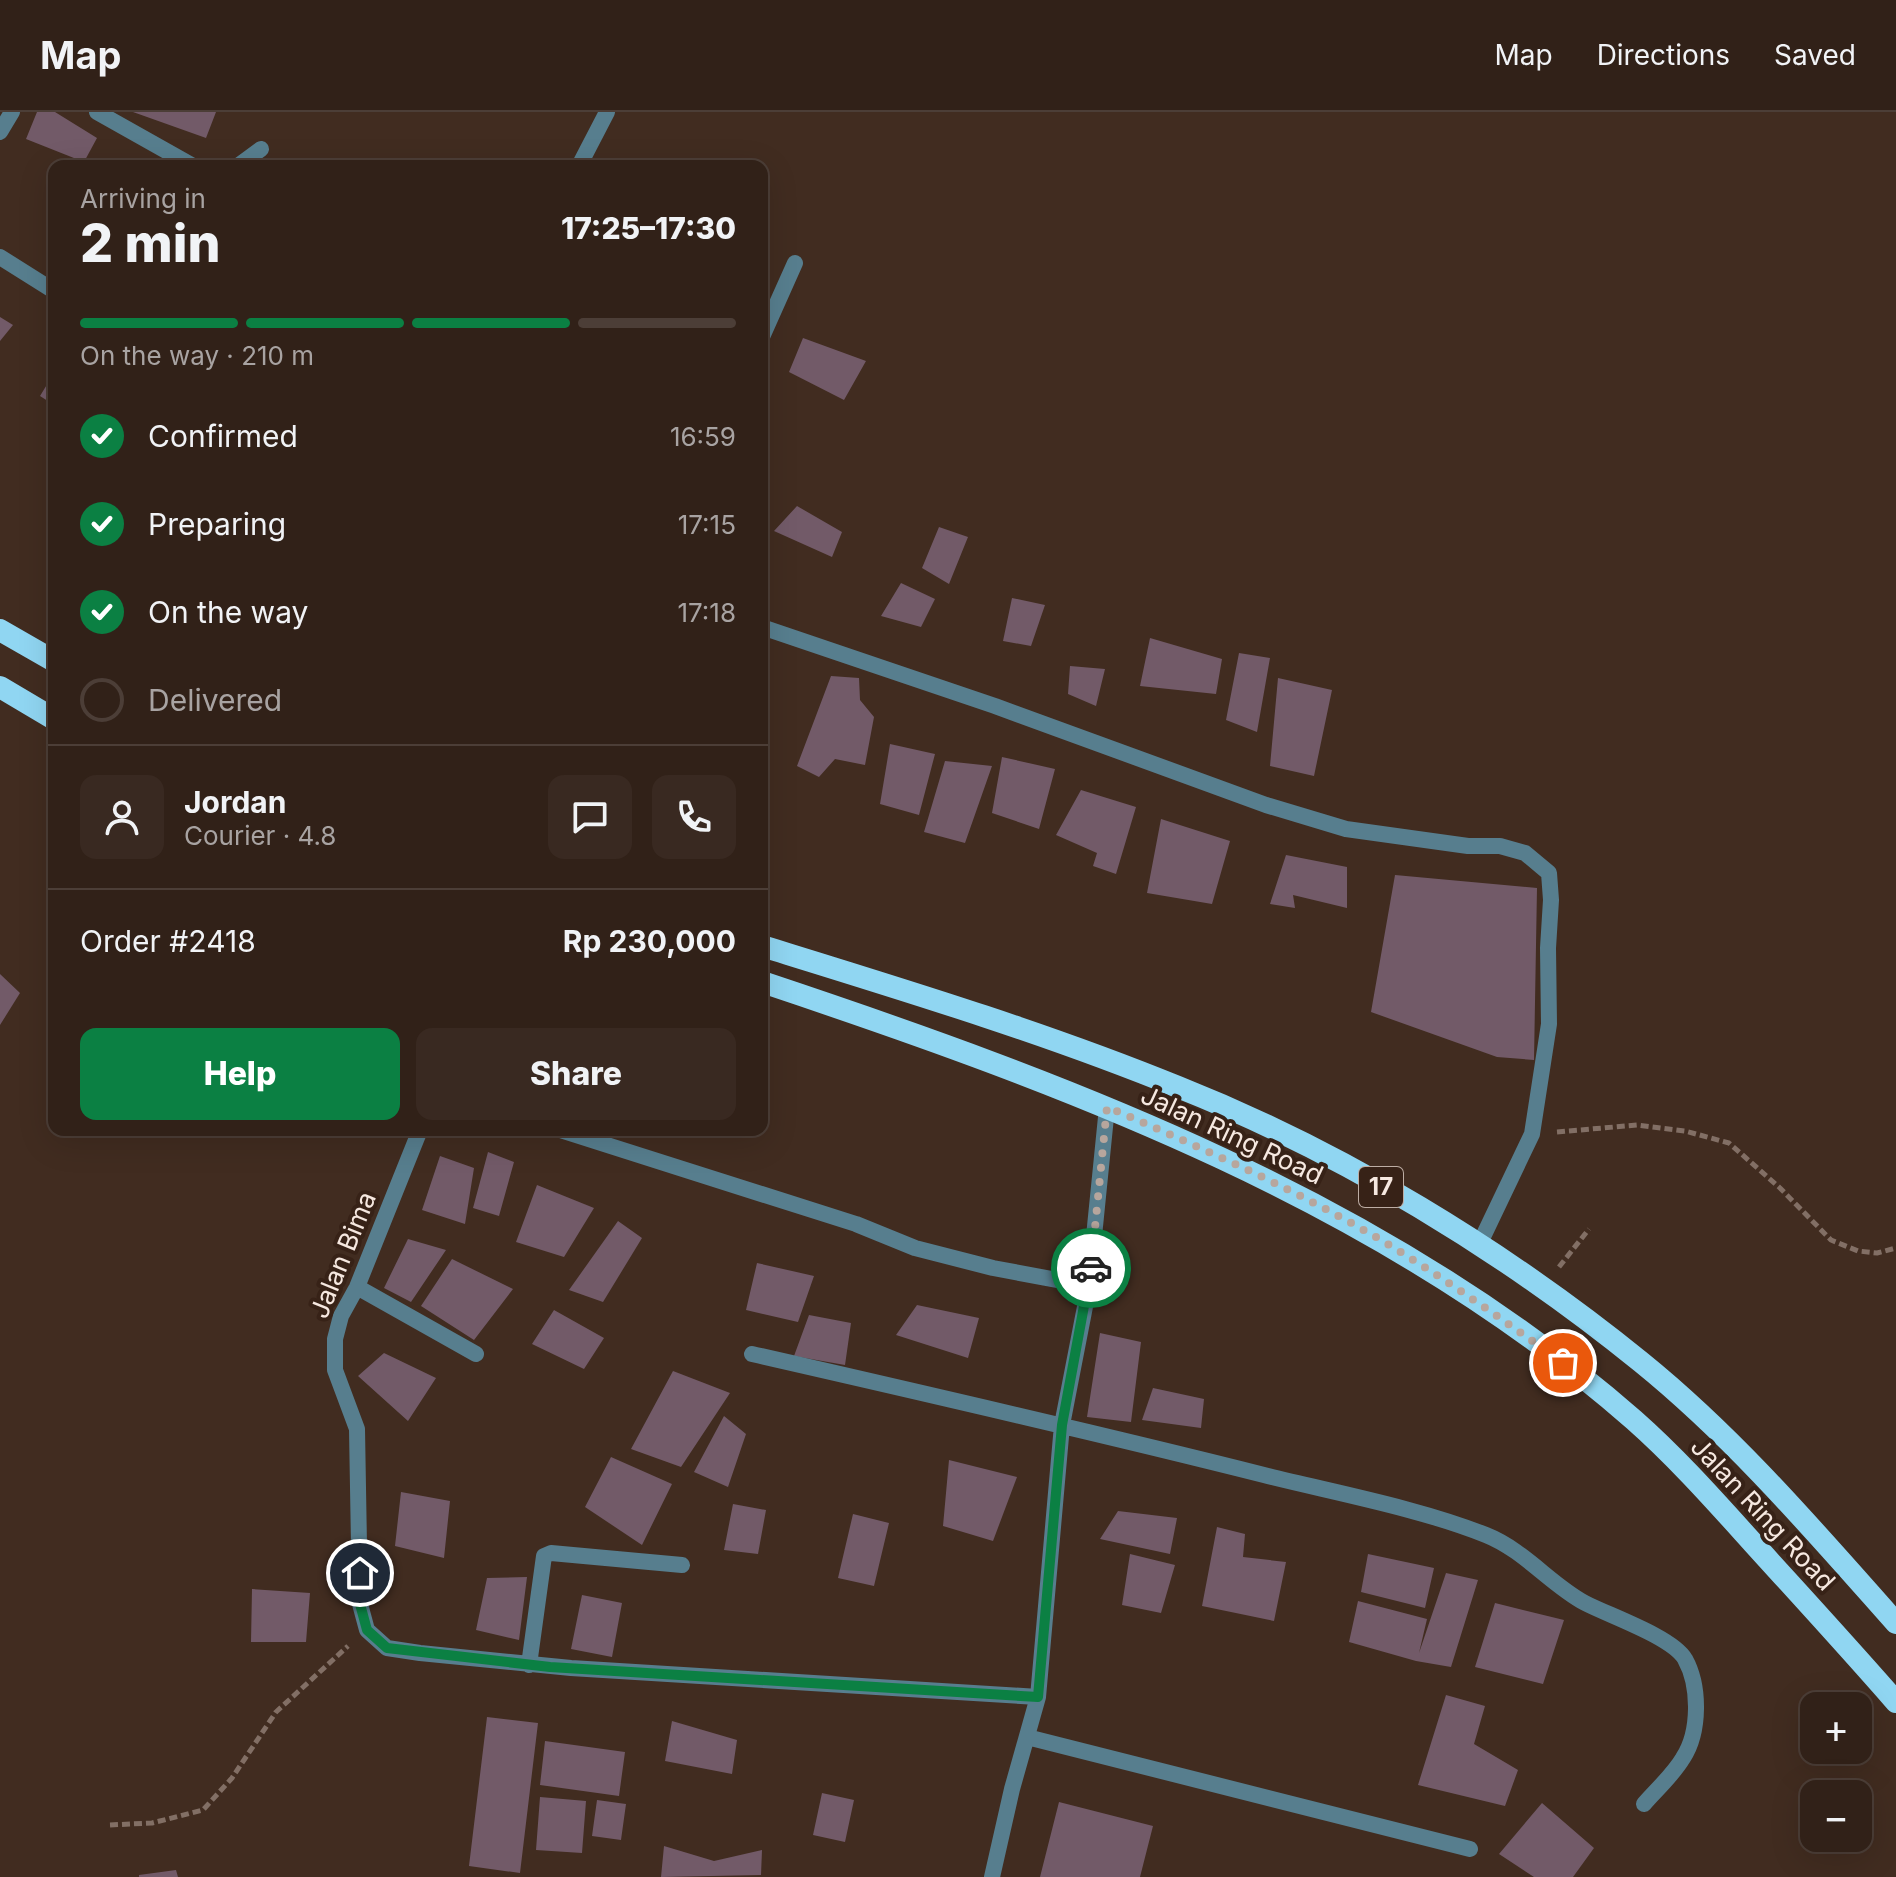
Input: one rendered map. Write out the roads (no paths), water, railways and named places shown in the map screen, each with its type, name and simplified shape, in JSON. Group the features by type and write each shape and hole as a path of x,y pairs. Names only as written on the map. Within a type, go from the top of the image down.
{"highway":[{"path":"0,630 48,658"},
{"path":"0,687 48,715"},
{"name":"Jalan Ring Road","path":"768,948 877,981 1179,1087 1341,1164 1480,1243 1543,1286 1643,1364 1713,1426 1891,1618"},
{"name":"Jalan Ring Road","path":"768,984 924,1036 1107,1107 1293,1193 1386,1243 1563,1363 1635,1421 1687,1473 1896,1702"}],"street":[{"path":"0,132 12,112"},
{"path":"97,112 182,160"},
{"path":"582,160 607,112"},
{"path":"246,160 261,149"},
{"path":"0,257 48,287"},
{"path":"768,324 795,263"},
{"path":"768,629 995,706 1266,805 1346,829 1468,846 1500,846 1525,853 1549,873 1549,1024 1532,1134 1480,1243"},
{"path":"992,1877 1012,1789 1038,1697 1062,1425 1089,1286 1107,1107"},
{"name":"Jalan Bima","path":"418,1136 357,1287 341,1316 335,1339 335,1370 357,1429 360,1604 367,1630 387,1648 529,1665"},
{"path":"579,1136 856,1224 915,1248 993,1268 1089,1286"},
{"path":"357,1287 476,1354"},
{"path":"752,1354 1062,1425 1432,1518 1488,1536 1534,1563 1582,1602 1659,1638 1684,1657 1693,1683 1696,1710 1693,1732 1684,1758 1644,1804"},
{"path":"682,1565 551,1553 544,1556 529,1665 1038,1697"},
{"path":"1027,1737 1470,1849"}]}
